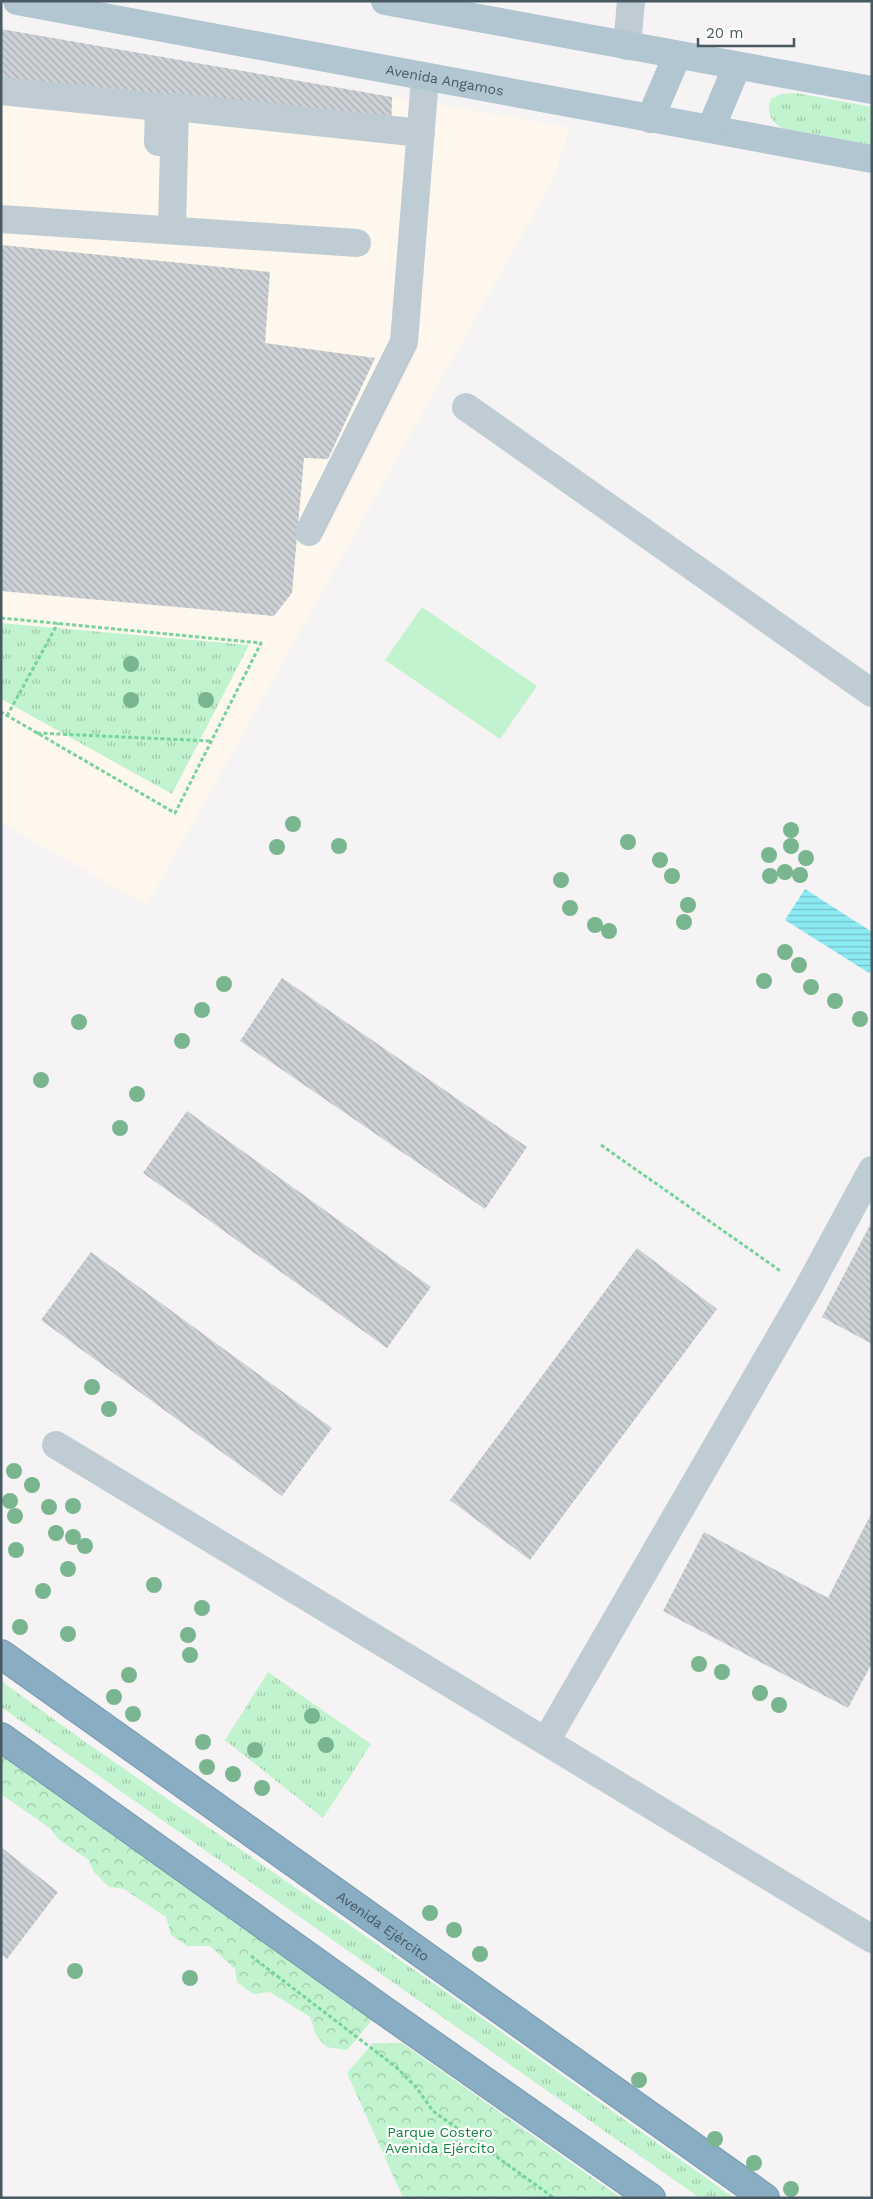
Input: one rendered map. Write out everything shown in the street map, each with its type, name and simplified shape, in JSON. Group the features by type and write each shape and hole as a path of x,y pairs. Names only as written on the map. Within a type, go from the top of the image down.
{"highway":[{"name":"Avenida Ejército","path":"1,1654 765,2198"},
{"path":"1,1737 383,2010 651,2198"}],"main road":[{"name":"Avenida Angamos","path":"17,1 650,120 711,128 872,159"},
{"path":"385,1 677,56 872,90"},
{"path":"650,120 677,56"},
{"path":"711,128 737,66"}],"street":[{"path":"627,46 631,1"},
{"path":"309,532 404,342 425,78"},
{"path":"1,91 159,107 163,230"},
{"path":"163,230 175,108 421,133"},
{"path":"1,219 357,243"},
{"path":"466,407 872,693"},
{"path":"546,1741 807,1290 872,1170"},
{"path":"56,1445 872,1938"}],"path":[{"path":"1,618 261,643 175,813 1,712"},
{"path":"8,716 58,623"},
{"path":"37,733 211,742"},
{"path":"601,1145 807,1290"},
{"path":"247,1953 396,2066 416,2087 433,2111 554,2198"}],"shaded area":[{"path":"1,30 570,127 554,178 147,905 1,823"}],"green space":[{"path":"796,93 872,107 872,145 781,128 770,115 771,99 781,94"},
{"path":"422,607 537,686 500,739 385,660"},
{"path":"1,623 249,645 172,794 1,699"},
{"path":"268,1672 371,1744 323,1818 225,1740"},
{"path":"1,1681 81,1739 436,1985 734,2198 700,2198 1,1707"},
{"path":"1,1754 372,2020 347,2050 326,2047 316,2035 310,2017 270,1992 253,1994 237,1982 235,1969 210,1946 187,1946 171,1935 166,1917 124,1889 109,1887 94,1872 89,1860 58,1839 51,1829 1,1794"},
{"name":"Parque Costero Avenida Ejército","path":"373,2043 402,2043 621,2198 403,2198 347,2073"}],"water":[{"path":"805,889 872,932 872,968 869,973 785,920"}],"building":[{"path":"1,29 392,97 391,139 1,100"},
{"path":"1,245 270,272 265,343 375,358 328,459 304,458 292,593 274,616 1,591"},
{"path":"282,978 527,1147 485,1209 240,1041"},
{"path":"187,1111 431,1287 387,1348 143,1173"},
{"path":"872,1221 872,1344 822,1317"},
{"path":"637,1248 717,1309 530,1560 450,1500"},
{"path":"91,1252 332,1428 282,1496 41,1320"},
{"path":"872,1512 872,1663 848,1708 663,1611 704,1532 828,1598"},
{"path":"1,1847 58,1892 7,1959 1,1954"}]}
